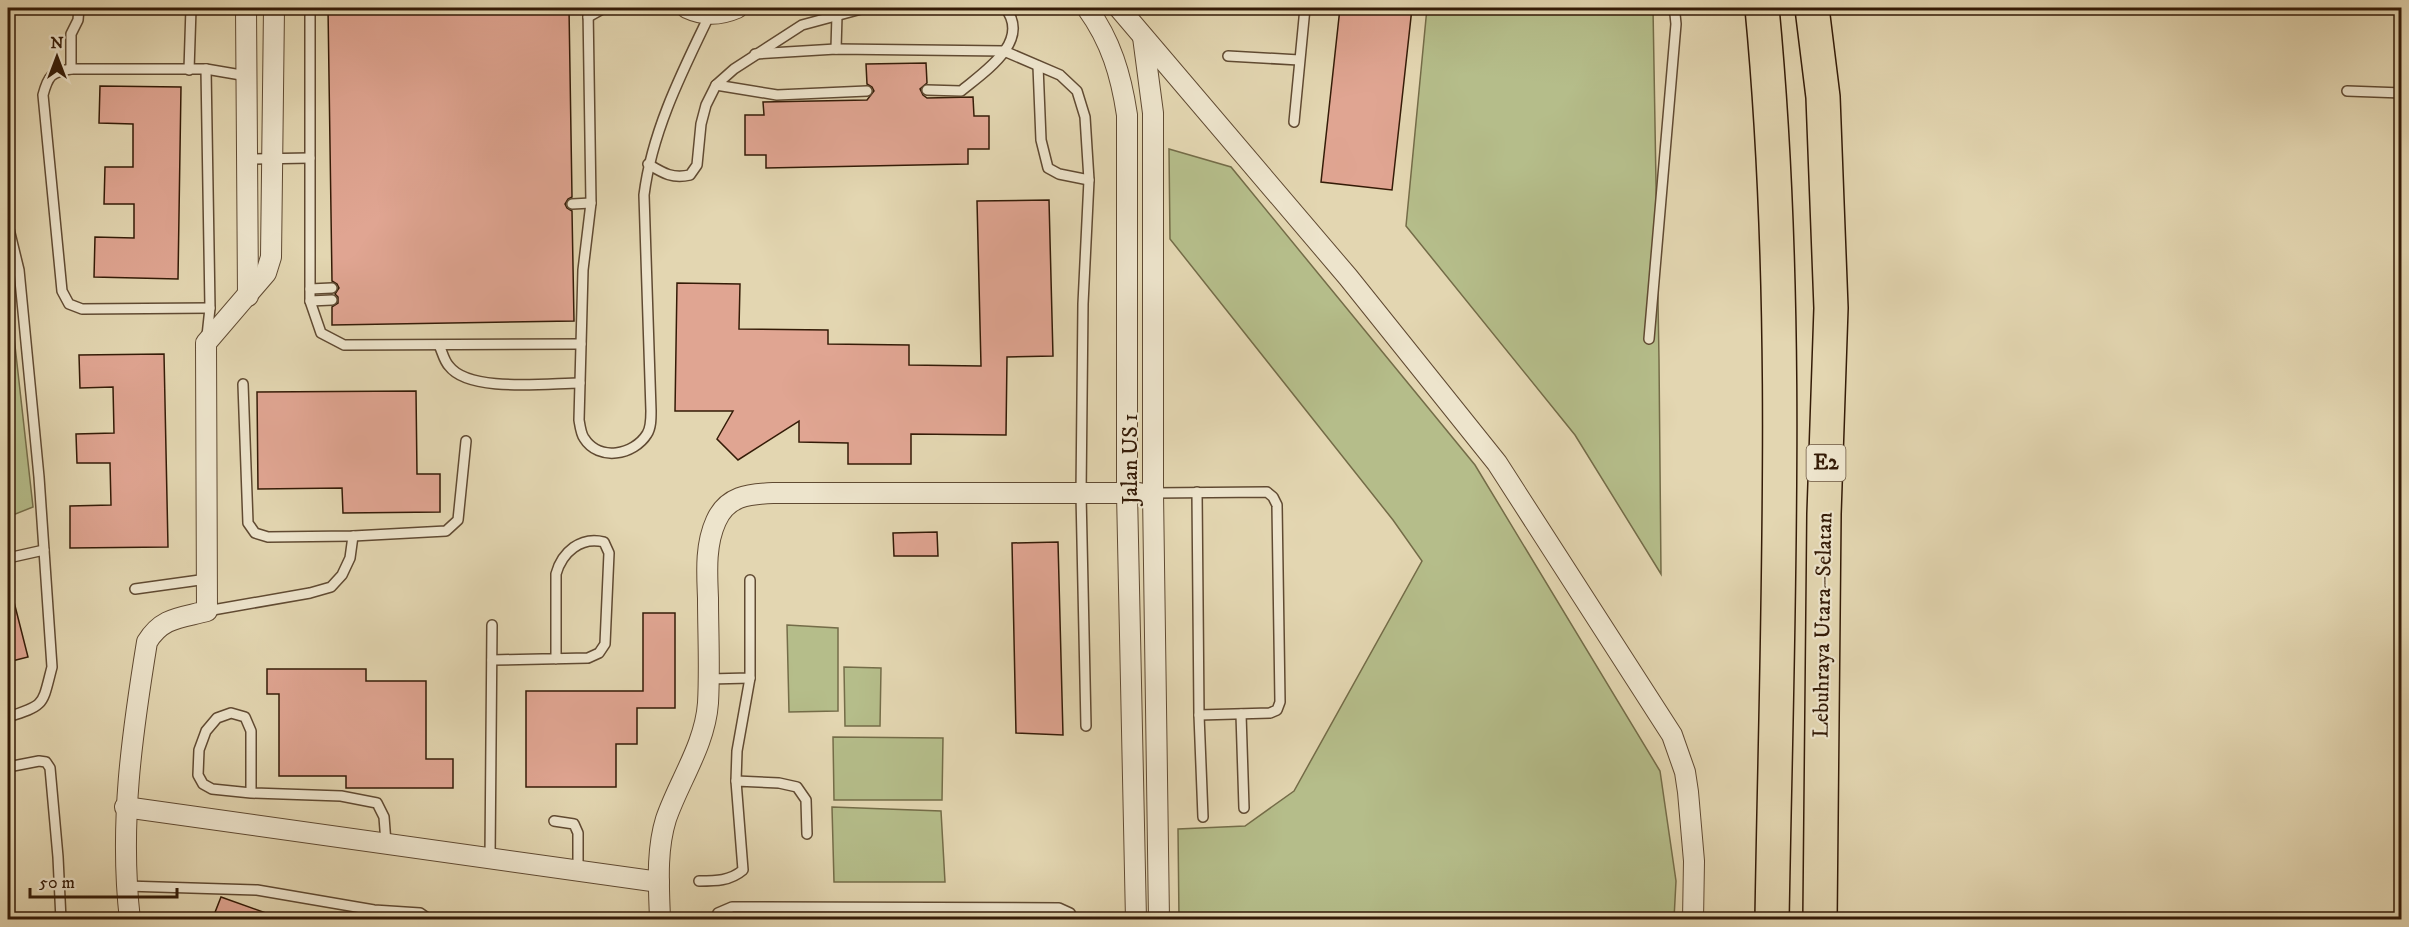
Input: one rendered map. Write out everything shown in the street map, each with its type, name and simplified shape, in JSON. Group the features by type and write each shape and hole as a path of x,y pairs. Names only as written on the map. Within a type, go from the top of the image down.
{"highway":[{"name":"Lebuhraya Utara–Selatan","path":"1762,8 1771,105 1778,311 1779,505 1772,920"},
{"name":"Lebuhraya Utara–Selatan","path":"1812,8 1823,97 1831,308 1824,514 1820,920"}],"street":[{"path":"246,8 248,296"},
{"path":"130,920 126,886 125,807 132,731 147,642 155,629 166,622 207,611 206,343 266,273 271,257 274,8"},
{"path":"687,8 710,14 738,8"},
{"name":"Jalan US 1","path":"1087,8 1110,47 1122,79 1127,115 1127,493 1136,920"},
{"path":"1119,8 1348,277 1497,463 1671,735 1685,772 1688,792 1694,861 1693,920"},
{"name":"Jalan US 1","path":"1143,37 1154,113 1154,493 1159,920"},
{"path":"660,920 660,851 665,822 703,730 708,706 707,566 709,543 716,521 727,503 746,494 773,493 1154,493"},
{"path":"125,807 659,882"}],"lane":[{"path":"71,69 71,34 78,20 79,8"},
{"path":"189,69 191,8"},
{"path":"310,8 310,301 321,333 344,345 581,344"},
{"path":"604,8 588,12 591,203 583,270 579,420 584,438 599,452 620,453 638,446 649,432 651,411 644,195 648,164 676,83 710,14"},
{"path":"648,164 666,175 678,177 690,175 697,165 701,124 706,105 716,85 755,54 802,25 865,8"},
{"path":"927,90 961,91 997,61 1011,42 1013,30 1011,15 1005,8"},
{"path":"1294,122 1305,8"},
{"path":"1649,339 1676,24 1675,14 1671,8"},
{"path":"836,49 837,15"},
{"path":"755,54 836,49 1004,51 1060,75 1077,91 1085,117 1089,180 1083,304 1081,494 1086,726"},
{"path":"1228,56 1299,60"},
{"path":"1038,66 1041,140 1048,168 1059,174 1089,180"},
{"path":"210,308 82,309 69,304 62,291 44,95 47,80 57,71 71,69 206,69 247,76"},
{"path":"206,69 210,308 206,343"},
{"path":"716,85 777,95 867,91"},
{"path":"2347,91 2402,93"},
{"path":"247,159 310,158"},
{"path":"572,204 591,203"},
{"path":"8,225 19,270 52,667 44,697 35,708 8,717"},
{"path":"573,269 583,270"},
{"path":"310,289 332,288"},
{"path":"310,301 332,300"},
{"path":"439,345 449,367 469,380 491,383 580,383"},
{"path":"243,384 248,523 255,533 268,537 353,536 446,531 458,520 466,441"},
{"path":"1197,492 1199,715 1203,817"},
{"path":"1154,493 1267,492 1274,497 1277,505 1280,702 1277,710 1270,713 1199,715"},
{"path":"207,611 310,593 331,587 342,575 350,558 353,536"},
{"path":"492,660 556,659 588,658 599,653 605,644 609,553 604,542 593,539 582,542 559,562 556,574 556,659"},
{"path":"8,558 44,550"},
{"path":"135,589 207,579"},
{"path":"699,881 723,881 736,877 743,870 736,751 750,678 750,580"},
{"path":"490,858 492,625"},
{"path":"709,679 750,678"},
{"path":"251,793 251,731 245,717 231,712 217,718 206,731 199,750 198,775 203,784 212,789 251,793 341,796 377,803 384,817 386,843"},
{"path":"1241,714 1244,808"},
{"path":"8,767 39,761 46,762 50,768 58,845 61,920"},
{"path":"736,781 779,783 798,787 806,800 807,834"},
{"path":"554,820 573,824 578,832 578,870"},
{"path":"126,886 257,890 374,915 420,913 430,920"},
{"path":"714,920 718,913 732,907 1059,908 1070,913 1074,920"}],"green space":[{"path":"1427,8 1653,8 1661,574 1575,435 1406,226"},
{"path":"1169,149 1231,167 1475,465 1660,771 1676,881 1674,919 1179,919 1178,829 1245,826 1294,791 1422,561 1393,520 1170,239"},
{"path":"8,283 33,507 8,517"},
{"path":"787,625 838,628 838,711 789,712"},
{"path":"844,667 881,668 880,726 845,726"},
{"path":"833,737 943,738 942,800 834,800"},
{"path":"832,807 941,811 945,882 834,882"}],"building":[{"path":"328,8 569,8 572,197 565,204 572,211 574,321 332,325 332,307 338,303 338,297 335,294 339,288 332,281"},
{"path":"1340,8 1412,8 1392,190 1321,182"},
{"path":"926,63 927,83 920,89 923,95 927,98 973,97 974,116 989,116 989,149 968,149 968,164 766,168 766,155 745,155 745,115 764,115 763,102 867,100 874,91 867,84 866,64"},
{"path":"100,86 181,87 178,279 94,277 95,237 134,238 134,204 104,204 105,167 133,167 133,124 99,123"},
{"path":"1049,200 1053,356 1007,357 1006,435 911,434 911,464 848,464 848,443 799,442 799,421 738,460 717,439 733,411 675,411 677,283 740,284 739,329 828,330 828,344 909,345 909,365 981,366 977,201"},
{"path":"164,354 168,547 70,548 70,506 111,505 110,463 77,463 76,434 114,433 113,387 80,388 79,355"},
{"path":"416,391 417,474 440,474 440,512 343,513 342,488 258,489 257,392"},
{"path":"937,532 938,556 894,556 893,533"},
{"path":"1058,542 1063,735 1016,733 1012,543"},
{"path":"13,598 28,657 8,662 8,599"},
{"path":"643,613 675,613 675,708 637,708 637,744 616,744 616,787 526,787 526,691 643,691"},
{"path":"267,669 366,669 366,681 426,681 426,759 453,759 453,788 346,788 346,776 279,776 279,694 267,694"},
{"path":"221,897 277,917 276,920 212,920"}]}
